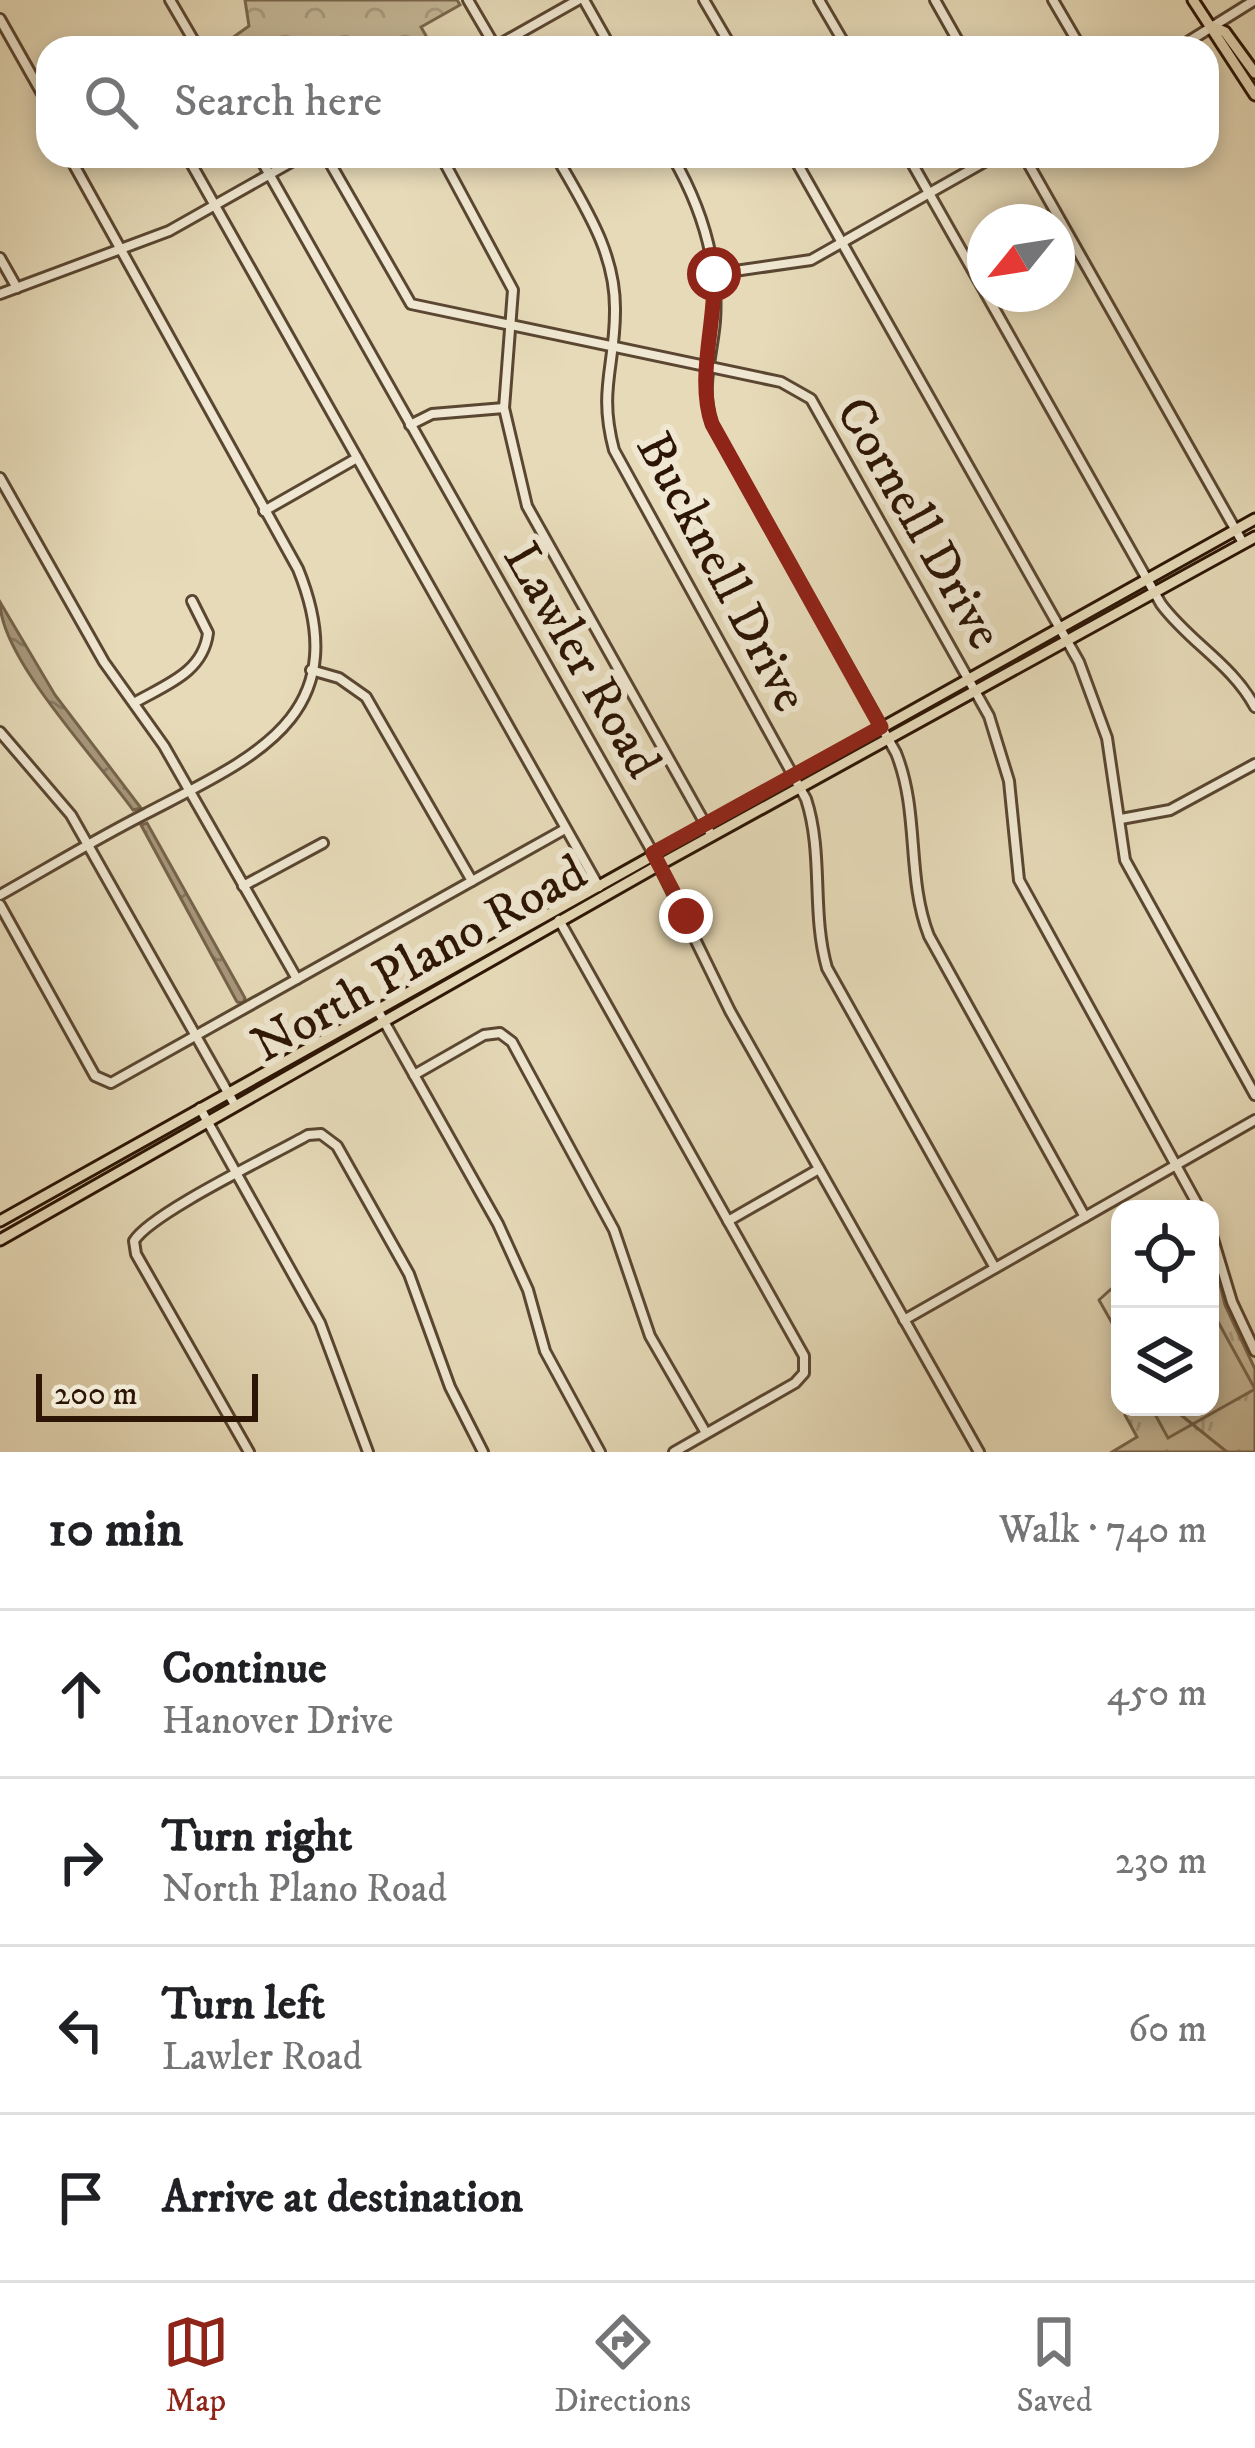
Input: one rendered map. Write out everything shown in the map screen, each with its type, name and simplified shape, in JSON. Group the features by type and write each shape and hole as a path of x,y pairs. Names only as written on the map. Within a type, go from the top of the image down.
{"main road":[{"path":"1193,0 1217,36"},
{"path":"1211,26 1225,32 1255,73"},
{"path":"1219,39 1255,95"},
{"name":"North Plano Road","path":"0,1240 976,690 1148,579 1255,519"},
{"name":"North Plano Road","path":"0,1221 969,678 1154,592 1255,537"}],"street":[{"path":"170,0 191,36"},
{"path":"468,0 488,36"},
{"path":"516,36 581,0 603,36"},
{"path":"704,0 725,36"},
{"path":"820,0 840,36"},
{"path":"935,0 955,36"},
{"path":"1053,0 1074,36"},
{"path":"1196,36 1255,0"},
{"path":"0,19 36,83"},
{"path":"0,895 191,794 274,740 298,709 311,670 310,601 75,168"},
{"path":"194,168 605,897"},
{"name":"Lawler Road","path":"266,168 653,853 698,949 979,1452"},
{"path":"0,294 119,253 280,168"},
{"name":"Cornell Drive","path":"333,168 411,304 791,384 811,399 976,690 1000,742 1010,781 1019,880 1195,1200"},
{"path":"448,168 508,274 511,327 504,408 527,506 712,836"},
{"name":"Bucknell Drive","path":"562,168 610,260 616,316 604,403 622,467 800,788 812,819 815,926 827,968 995,1268"},
{"path":"678,168 694,199 714,274 715,315 707,367 712,424 888,739 908,782 917,898 928,936 1085,1217"},
{"path":"800,168 1064,633 1107,738 1130,873 1255,1095"},
{"path":"915,168 967,260"},
{"path":"714,274 787,267 842,243 974,168"},
{"path":"1031,168 1244,543"},
{"path":"0,258 17,288"},
{"path":"997,312 1154,592 1179,627 1228,667 1255,706"},
{"path":"410,425 432,415 504,408"},
{"path":"264,511 357,458"},
{"path":"0,478 297,980"},
{"path":"134,703 186,674 202,656 208,633 192,601"},
{"path":"311,670 338,679 366,697 472,881"},
{"path":"0,732 43,776 88,845 235,1106"},
{"path":"1121,819 1170,810 1255,764"},
{"path":"0,905 104,1083 196,1037 566,829"},
{"path":"243,886 323,842"},
{"path":"553,910 804,1355 800,1378 674,1452"},
{"path":"376,1009 508,1245 545,1351 600,1452"},
{"path":"414,1075 484,1035 500,1034 512,1042 614,1230 650,1336 706,1434"},
{"path":"200,1108 320,1323 368,1452"},
{"path":"904,1320 1255,1120"},
{"path":"249,1452 136,1254 134,1241 148,1226 237,1175 308,1135 321,1134 337,1146 409,1274 450,1387 483,1452"},
{"path":"728,1221 819,1169"},
{"path":"1219,1259 1255,1351"}],"green space":[{"path":"245,0 457,0 460,5 421,27 426,36 235,36 249,26"},
{"path":"1219,1280 1225,1305 1255,1369 1255,1452 1112,1452 1137,1437 1126,1416 1219,1416"},
{"path":"1219,1323 1255,1389 1219,1409"},
{"path":"1156,1416 1207,1416 1168,1438"}],"water":[{"path":"0,602 55,695 141,808 133,810 33,680 4,625"},
{"path":"147,823 245,998 243,1003 237,1002 141,825"}],"waterway":[{"path":"1111,1289 1099,1300 1111,1321"},
{"path":"1182,1416 1227,1452"}],"route":[{"path":"686,916 653,853 881,727 706,408 714,274"}]}
